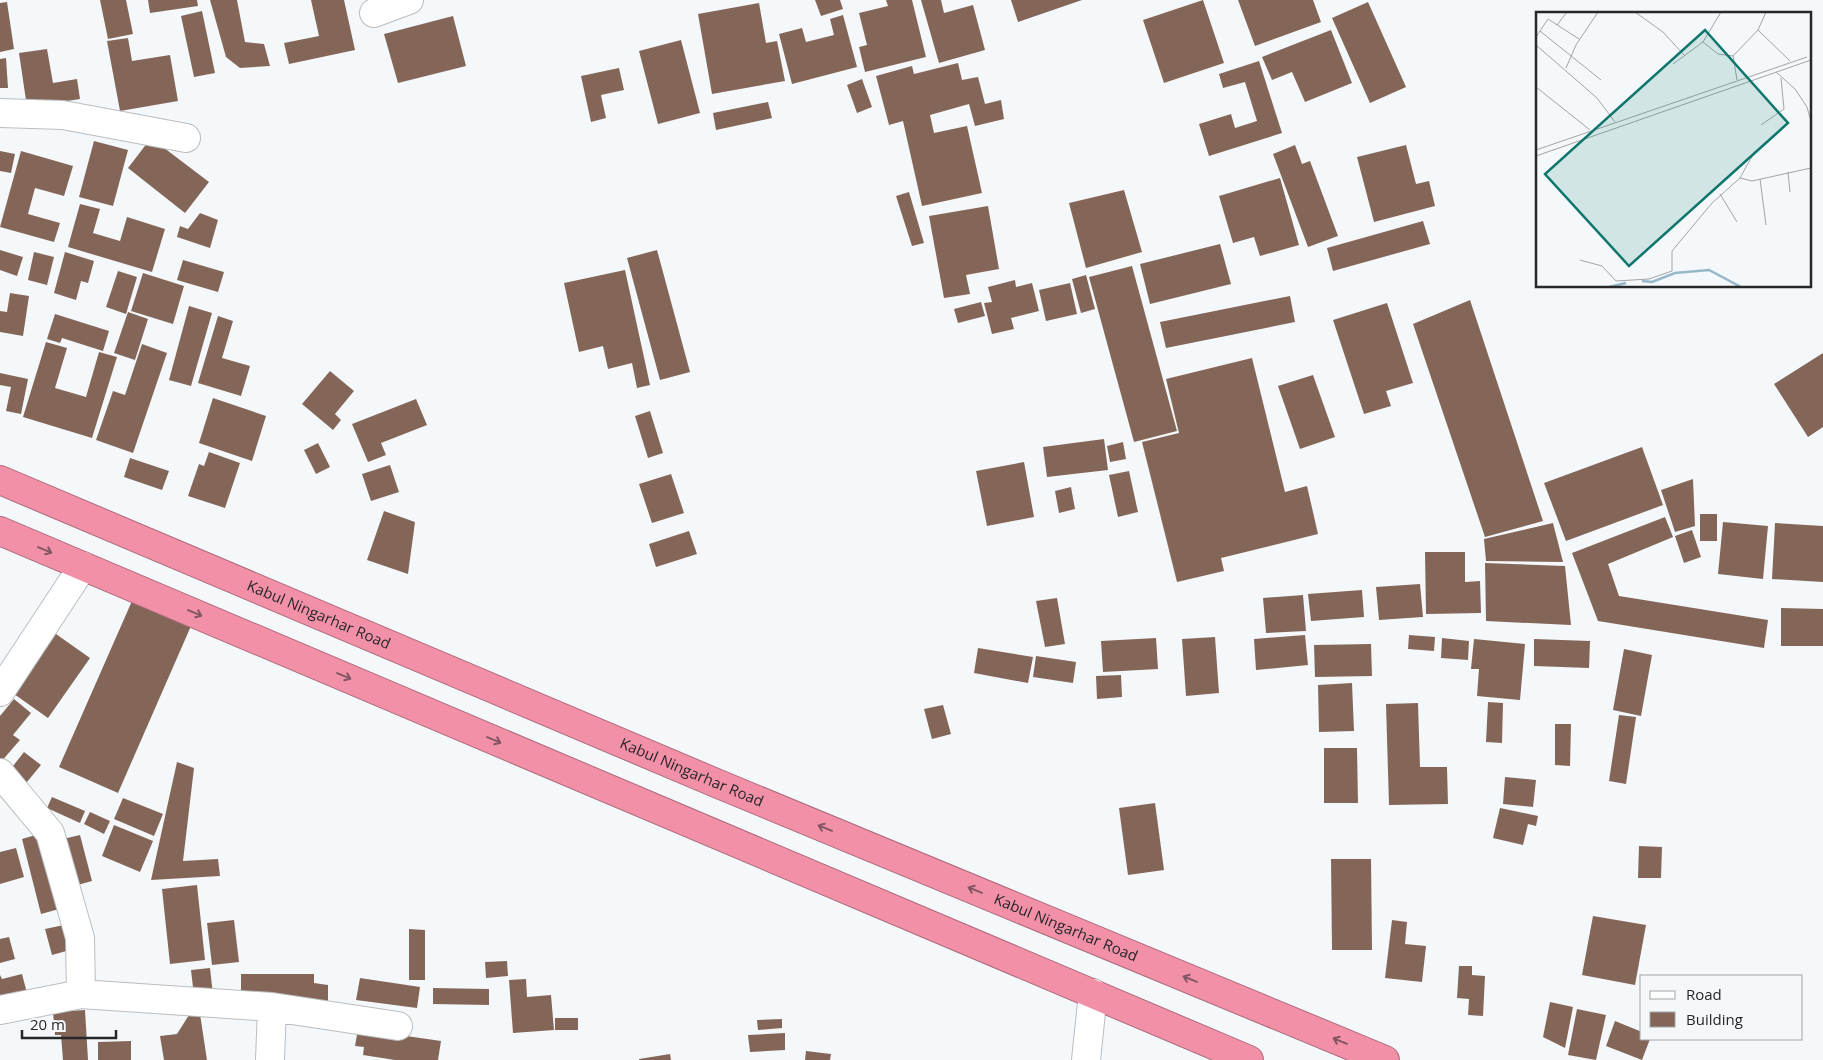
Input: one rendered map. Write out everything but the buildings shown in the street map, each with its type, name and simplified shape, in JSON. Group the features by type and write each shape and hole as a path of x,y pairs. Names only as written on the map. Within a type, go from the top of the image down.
{"highway":[{"name":"Kabul Ningarhar Road","path":"0,480 716,783 1385,1060"},
{"path":"0,531 1249,1060"}],"street":[{"path":"374,13 409,0"},
{"path":"0,113 63,115 186,138"},
{"path":"0,692 83,566"},
{"path":"0,774 50,832 80,938 81,994"},
{"path":"1086,1060 1093,993"},
{"path":"0,1010 81,994 272,1007 398,1026"},
{"path":"270,1060 272,1007"}]}
